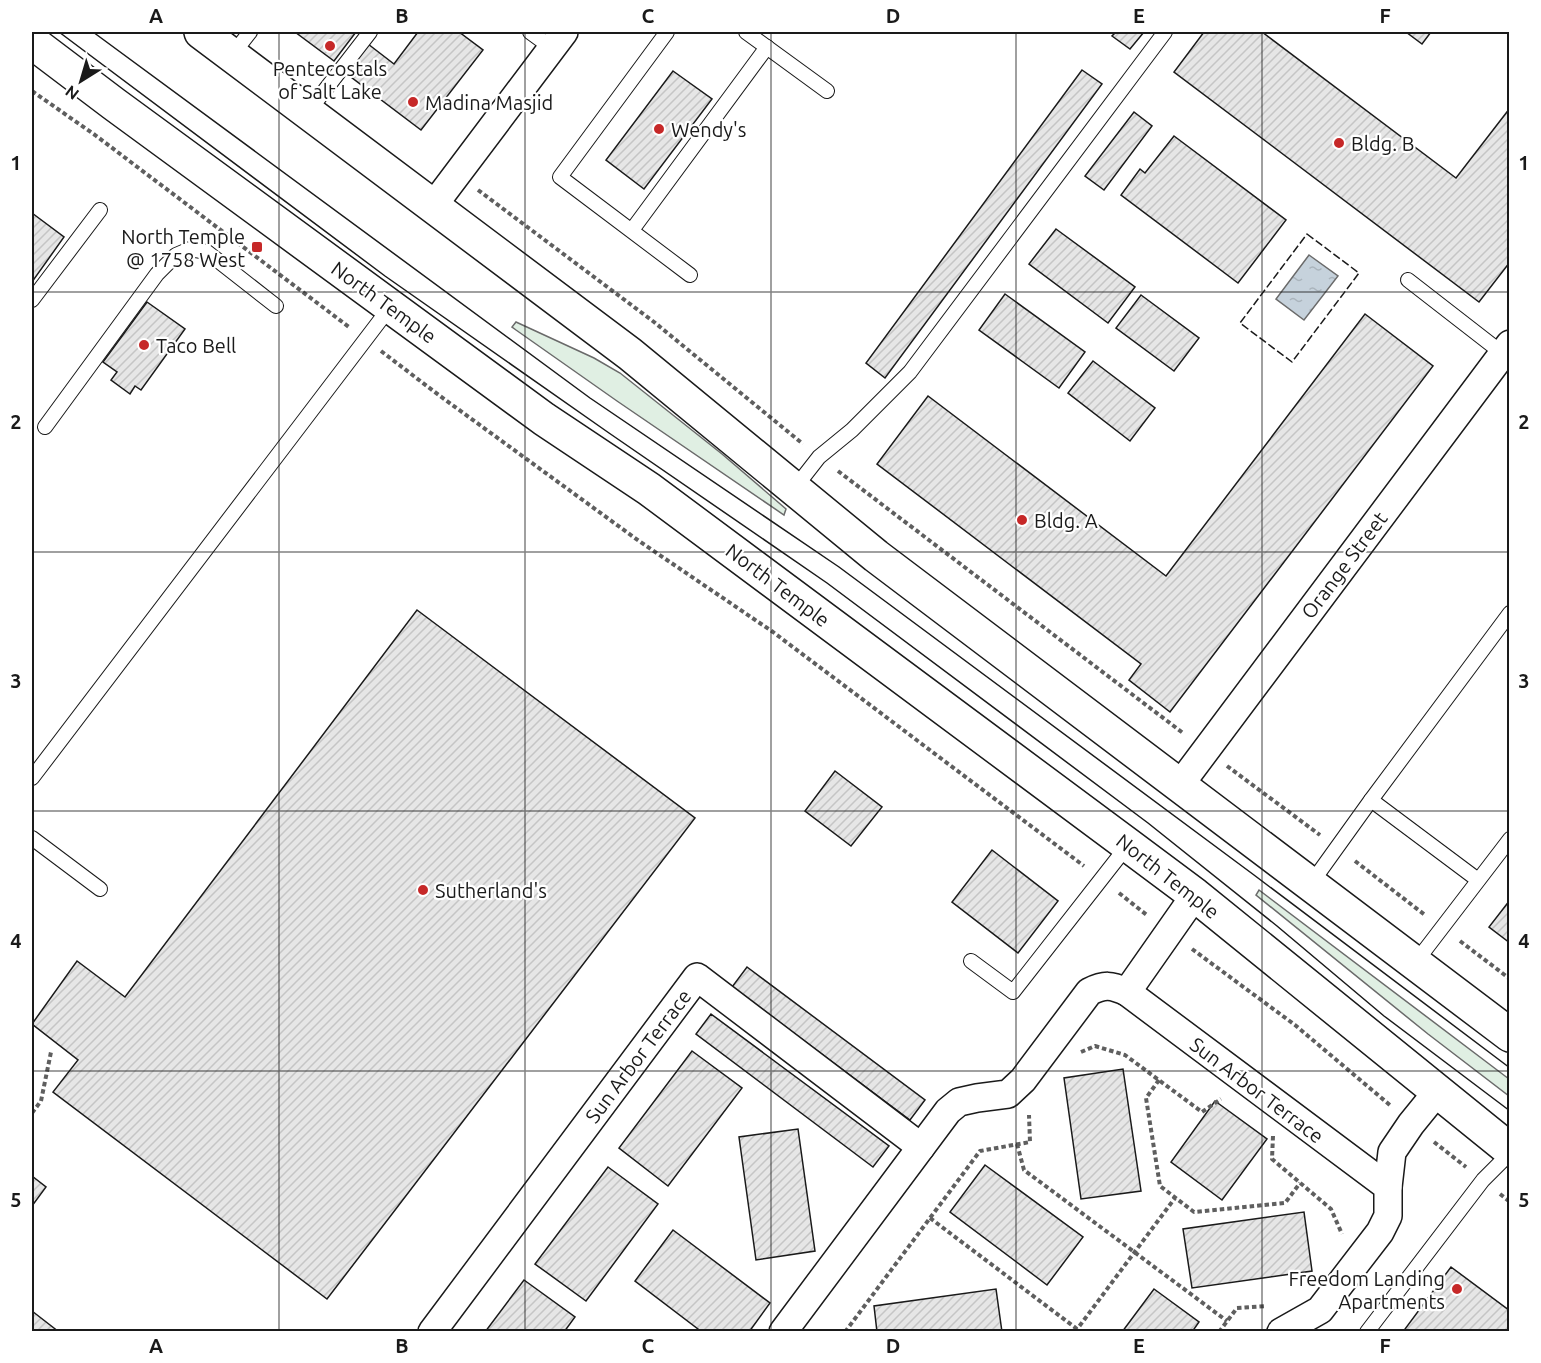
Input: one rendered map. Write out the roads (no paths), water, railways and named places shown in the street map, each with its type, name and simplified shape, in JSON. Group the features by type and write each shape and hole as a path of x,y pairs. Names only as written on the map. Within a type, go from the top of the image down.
{"main road":[{"path":"201,32 241,43 308,112 630,354 876,555 1509,1035"},
{"name":"North Temple","path":"32,42 544,419 649,489 1195,895 1509,1151"}],"street":[{"path":"433,206 558,40"},
{"name":"Orange Street","path":"1179,786 1506,349"},
{"path":"1127,992 1195,895"},
{"name":"Sun Arbor Terrace","path":"432,1332 697,977 921,1147"},
{"name":"Sun Arbor Terrace","path":"783,1332 948,1111 959,1102 1008,1094 1023,1080 1089,992 1101,986 1112,986 1127,992 1388,1187"},
{"path":"1281,1332 1320,1310 1380,1232 1388,1216 1388,1187 1392,1152 1437,1092"}],"lane":[{"path":"308,112 370,32"},
{"path":"530,32 558,40"},
{"path":"668,32 560,177 690,275"},
{"path":"746,32 827,91"},
{"path":"794,489 819,457 852,430 910,372 1166,32"},
{"path":"632,230 767,47"},
{"path":"32,300 100,210"},
{"path":"45,427 157,274 177,255 190,249 207,252 276,306"},
{"path":"1408,280 1506,349"},
{"path":"32,777 391,306"},
{"path":"1310,885 1509,613"},
{"path":"1371,800 1478,880"},
{"path":"32,838 100,889"},
{"path":"1415,963 1509,839"},
{"path":"971,961 1012,992 1128,845"},
{"path":"1367,1332 1483,1180 1509,1151"}],"water":[{"path":"1309,255 1338,276 1304,320 1276,299"}],"tram line":[{"path":"59,32 385,276 827,583 1148,823 1277,926 1384,1016 1510,1111"},
{"path":"93,32 590,398 839,567 1510,1068"}],"place":[{"name":"Pentecostals of Salt Lake","path":"330,46"},
{"name":"Madina Masjid","path":"413,102"},
{"name":"Wendy's","path":"659,129"},
{"name":"Bldg. B","path":"1339,143"},
{"name":"North Temple @ 1758 West","path":"257,247"},
{"name":"Taco Bell","path":"144,345"},
{"name":"Bldg. A","path":"1022,520"},
{"name":"Sutherland's","path":"423,890"},
{"name":"Freedom Landing Apartments","path":"1457,1289"}]}
